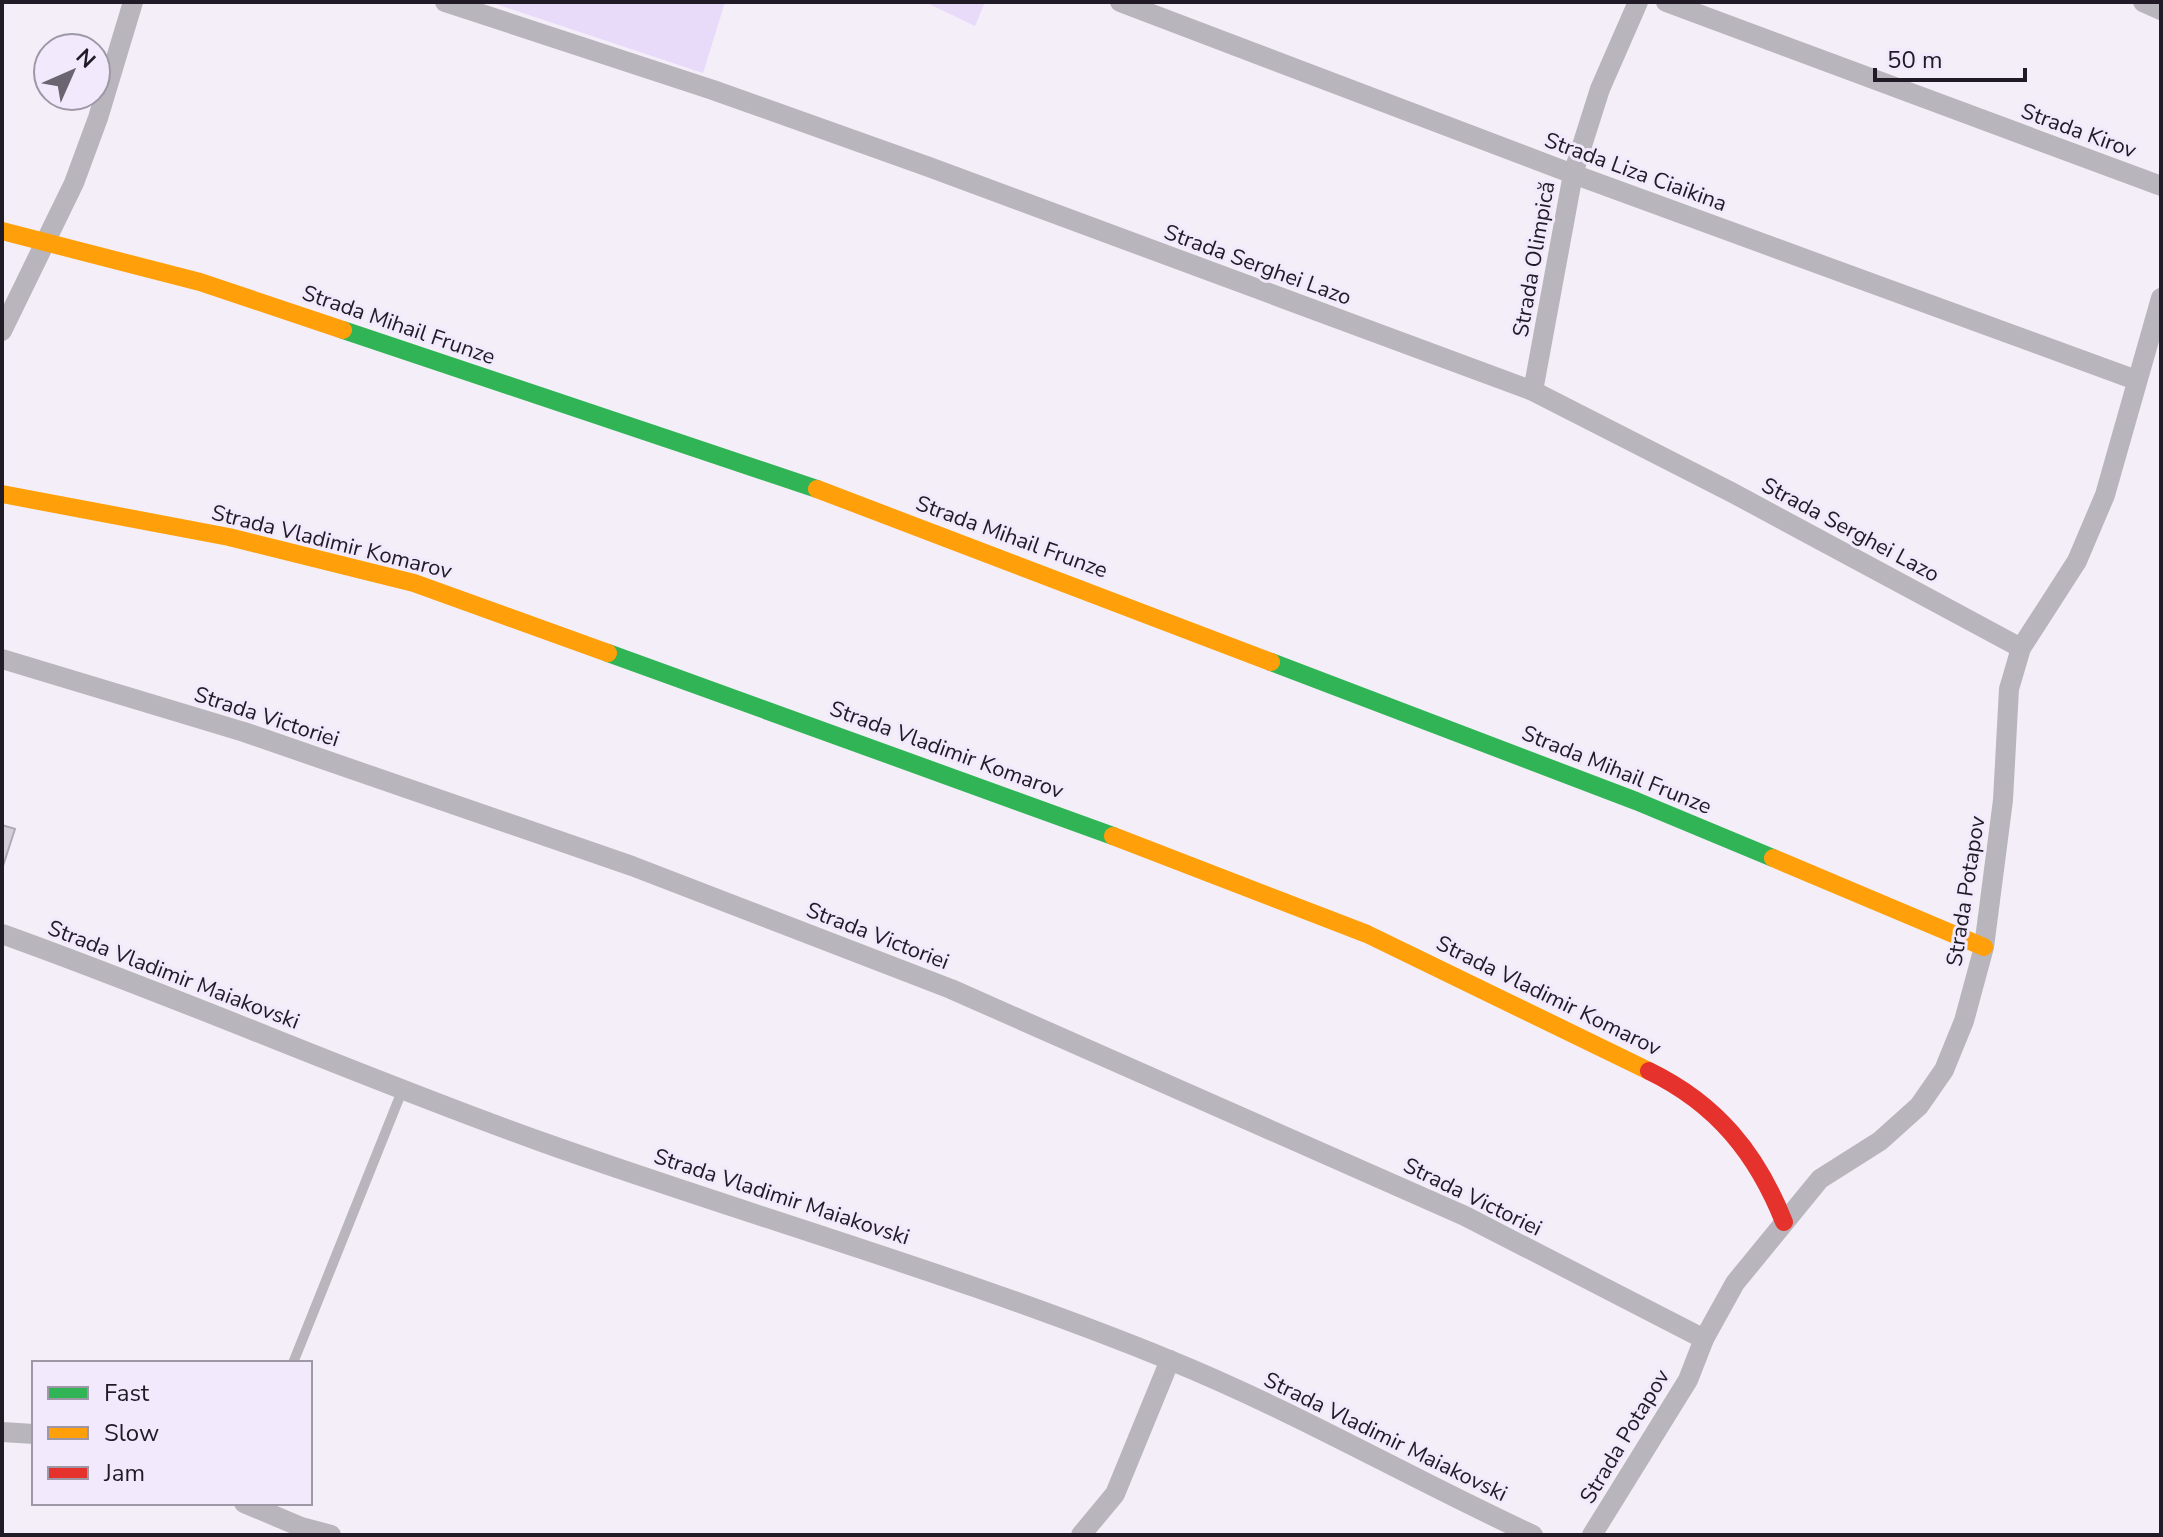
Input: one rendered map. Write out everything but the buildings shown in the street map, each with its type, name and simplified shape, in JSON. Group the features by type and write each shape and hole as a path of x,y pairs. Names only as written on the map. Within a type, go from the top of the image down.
{"street":[{"path":"2,331 74,183 98,118 133,2"},
{"name":"Strada Serghei Lazo","path":"445,2 713,90 915,162 1533,391 1731,492 2021,648"},
{"name":"Strada Liza Ciaikina","path":"1120,2 1573,174 2136,380"},
{"name":"Strada Olimpică","path":"1533,391 1573,174 1600,89 1638,2"},
{"name":"Strada Kirov","path":"1666,2 2161,186"},
{"path":"2143,2 2161,10"},
{"name":"Strada Mihail Frunze","path":"2,231 200,282 848,500 1636,801 1984,947"},
{"name":"Strada Potapov","path":"1592,1535 1688,1380 1704,1339 1735,1283 1820,1179 1880,1141 1919,1106 1944,1070 1964,1021 1984,947 2003,800 2009,689 2021,648 2077,561 2105,495 2161,298"},
{"name":"Strada Vladimir Komarov","path":"2,494 229,537 414,583 1065,818 1367,934 1665,1079 1713,1114 1747,1148 1770,1187 1784,1222"},
{"name":"Strada Victoriei","path":"2,659 244,732 632,866 951,989 1465,1216 1704,1339"},
{"name":"Strada Vladimir Maiakovski","path":"2,934 136,982 402,1091 546,1143 1038,1309 1170,1360 1313,1424 1533,1535"},
{"path":"1081,1535 1115,1494 1170,1360"},
{"path":"2,1432 32,1434"},
{"path":"250,1505 331,1535"}],"lane":[{"path":"294,1361 402,1091"}],"shaded area":[{"path":"490,2 725,2 703,73"},
{"path":"925,2 985,2 975,26"}],"traffic: fast":[{"path":"343,330 817,489"},
{"path":"608,653 1113,836"},
{"path":"1271,662 1636,801 1773,858"}],"traffic: slow":[{"path":"2,231 200,282 343,330"},
{"path":"817,489 1271,662"},
{"path":"2,494 229,537 414,583 608,653"},
{"path":"1113,836 1367,934 1649,1071"},
{"path":"1773,858 1984,947"}],"traffic: jam":[{"path":"1649,1071 1695,1099 1732,1133 1761,1174 1784,1222"}]}
